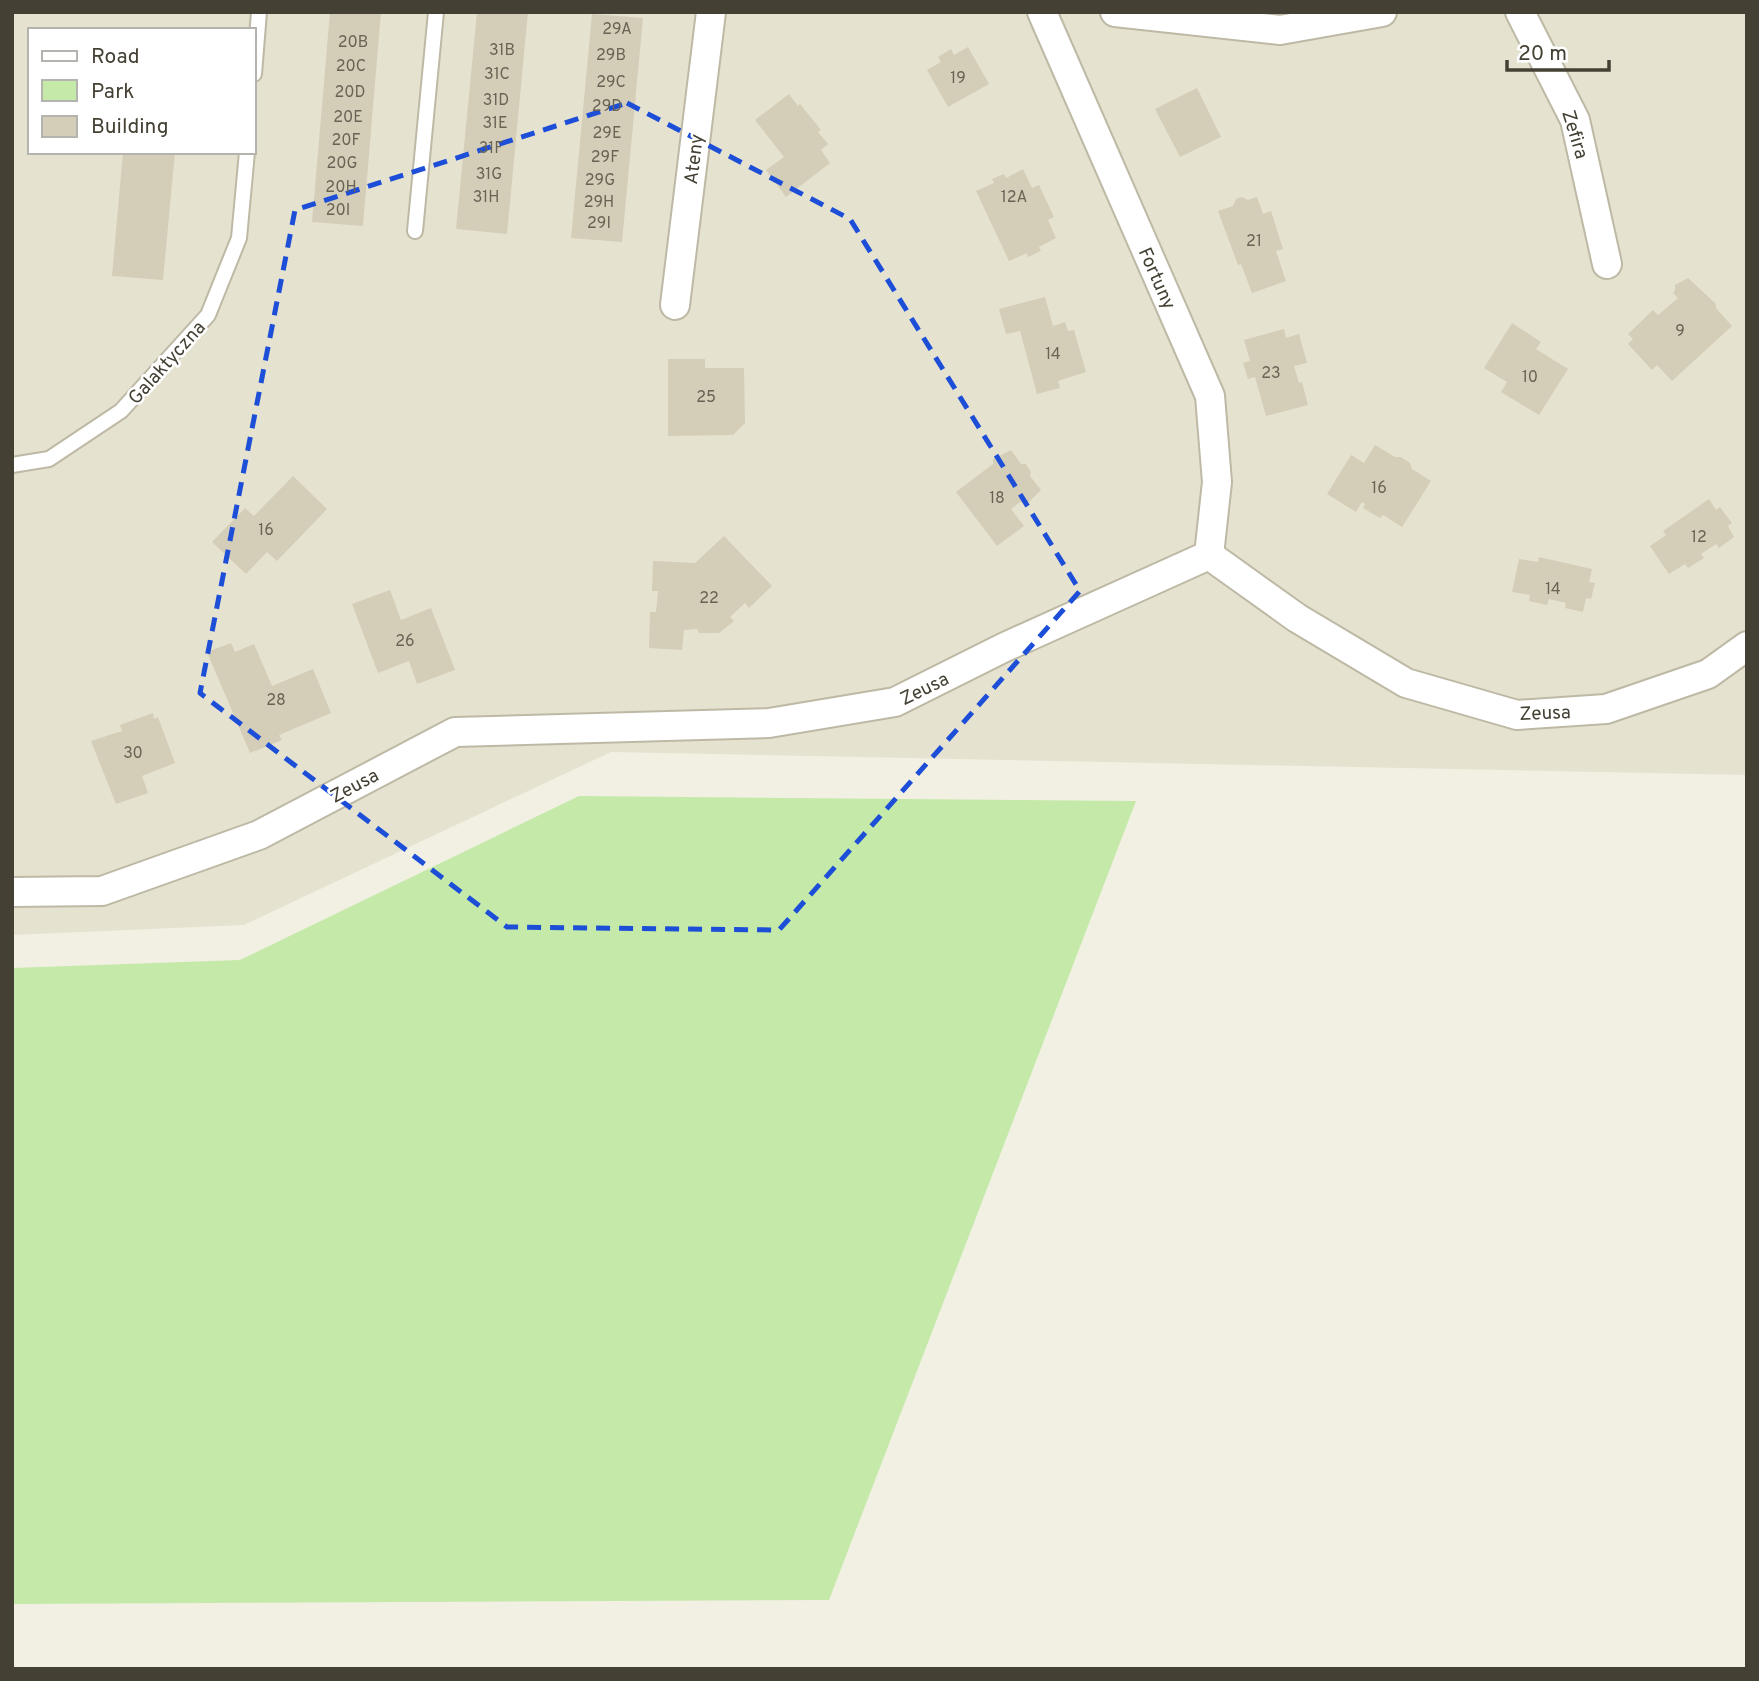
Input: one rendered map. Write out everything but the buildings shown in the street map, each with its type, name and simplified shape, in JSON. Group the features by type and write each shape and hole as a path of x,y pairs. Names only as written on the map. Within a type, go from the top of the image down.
{"street":[{"name":"Ateny","path":"675,306 711,12"},
{"name":"Fortuny","path":"1042,12 1210,396 1217,482 1209,555"},
{"path":"1115,12 1280,30 1382,12"},
{"name":"Zefira","path":"1520,12 1575,120 1607,264"},
{"name":"Zeusa","path":"12,892 102,891 233,845 259,835 455,732 769,723 895,702 1005,647 1209,555 1297,618 1406,683 1517,715 1606,709 1708,674 1747,646"}],"lane":[{"path":"256,49 259,12"},
{"path":"415,230 436,12"},
{"name":"Galaktyczna","path":"12,465 49,459 121,411 208,315 239,237 247,154"}],"highlighted area":[{"path":"627,103 850,219 1080,591 779,930 507,927 200,693 295,210"}],"shaded area":[{"path":"12,12 1747,12 1747,775 611,752 244,925 12,935"}],"green space":[{"path":"579,796 1136,801 829,1600 12,1604 12,968 240,960"}]}
